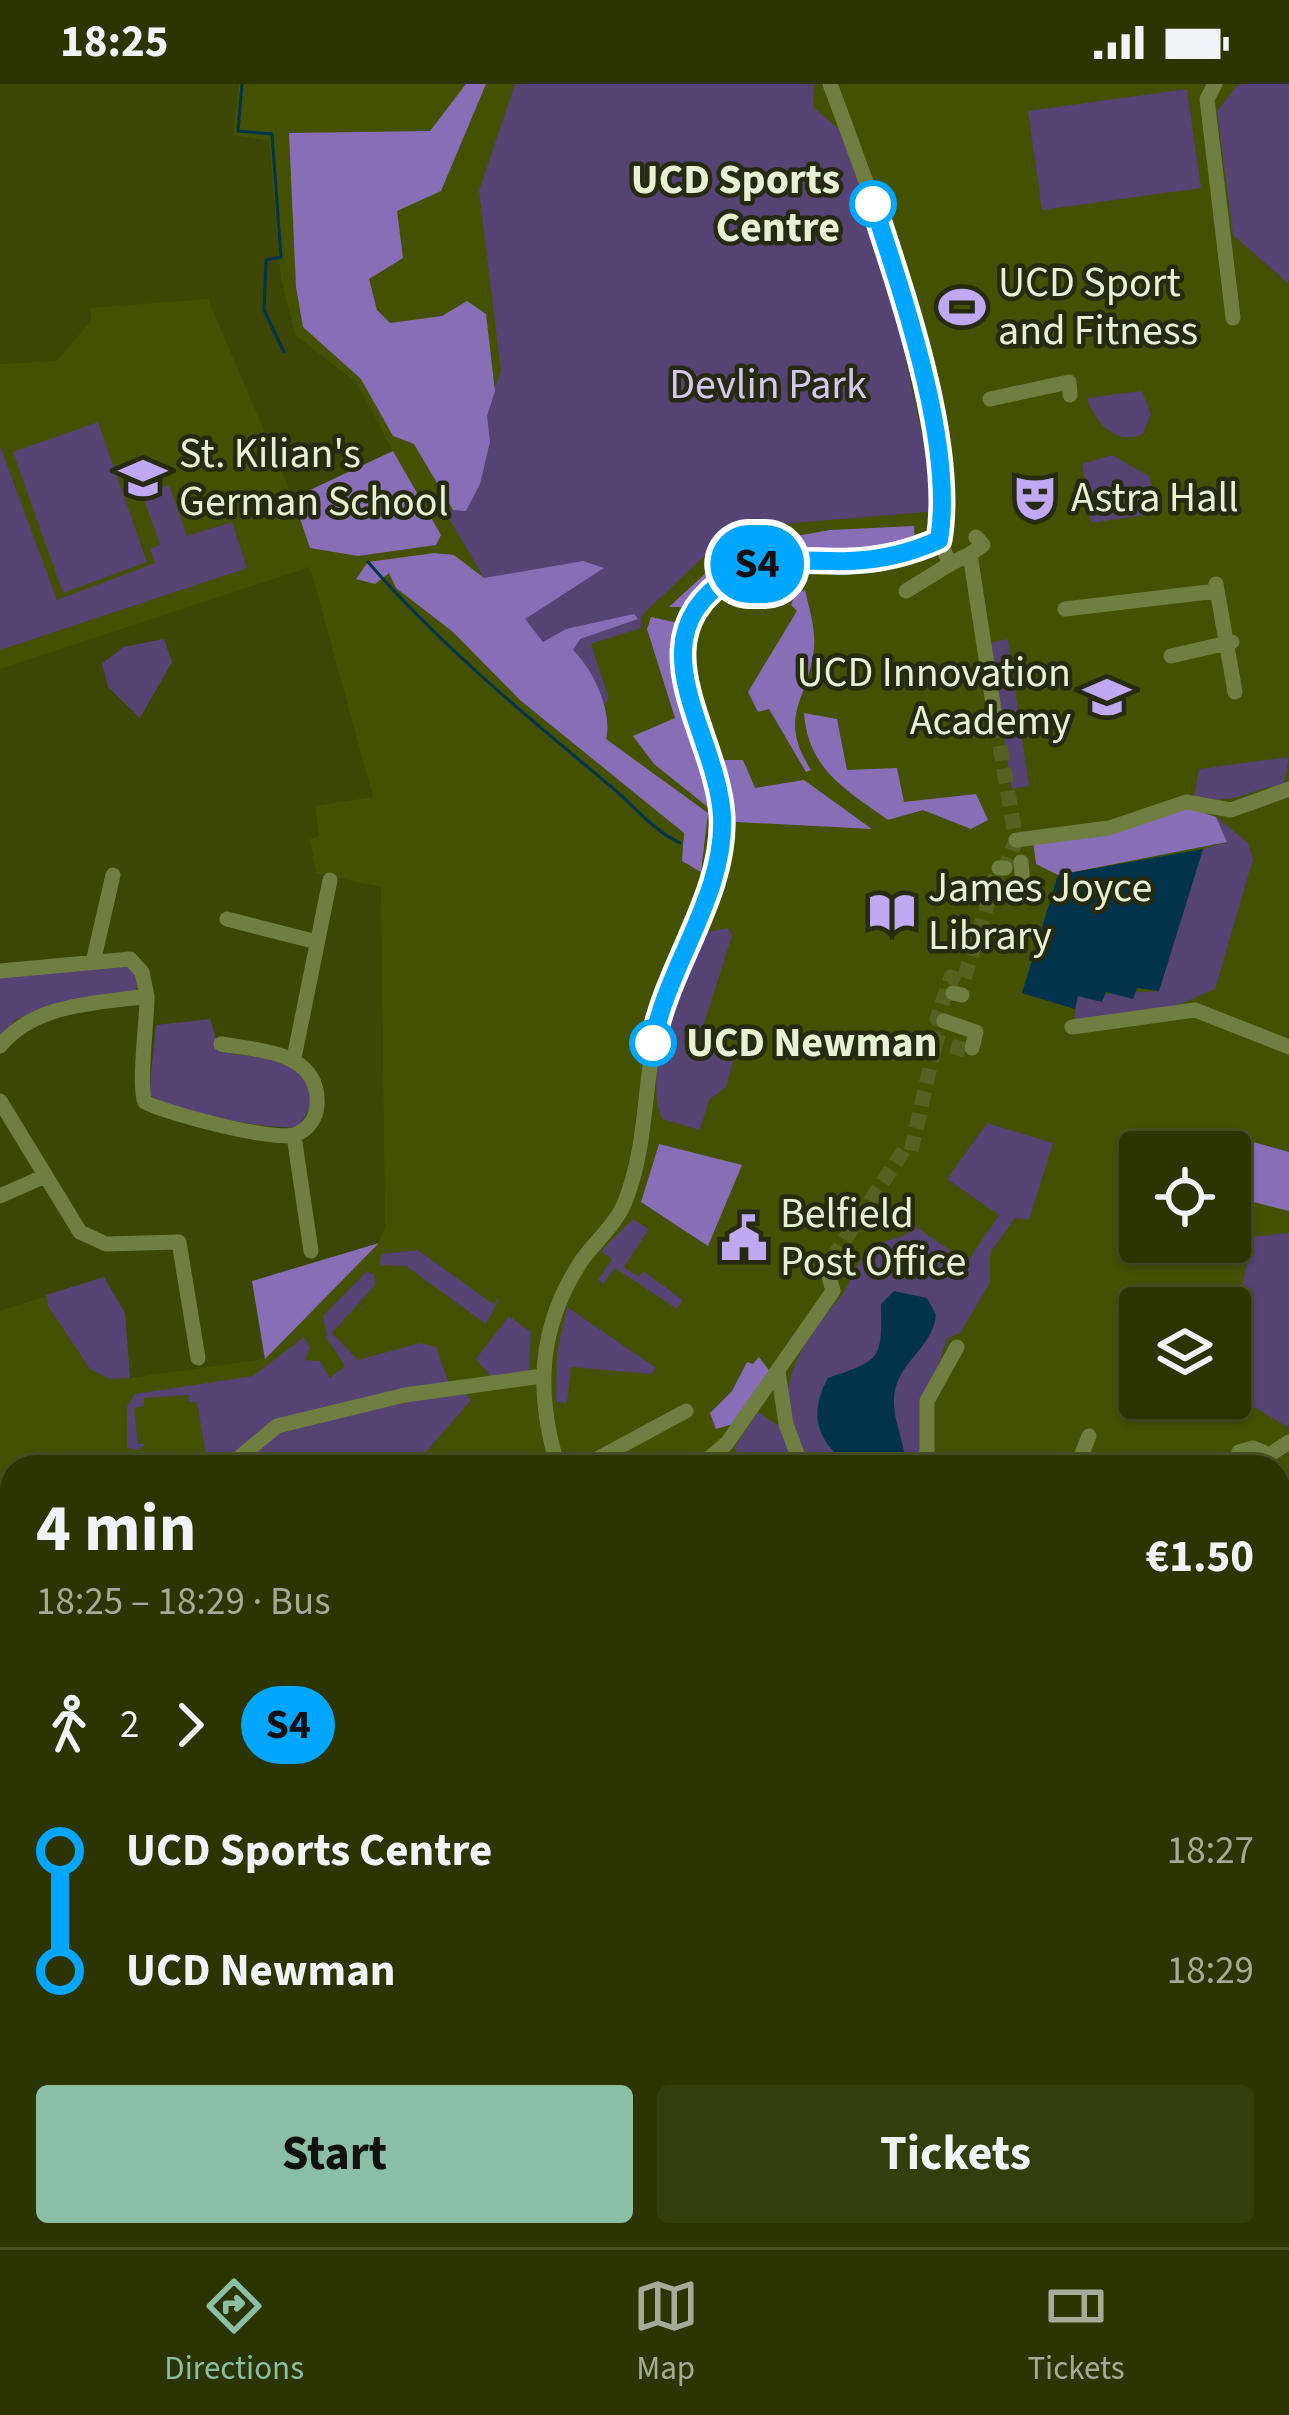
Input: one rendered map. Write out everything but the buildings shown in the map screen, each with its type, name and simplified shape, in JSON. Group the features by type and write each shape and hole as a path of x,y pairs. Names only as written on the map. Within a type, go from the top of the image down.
{"street":[{"path":"830,84 904,300 944,490 939,540 950,564"},
{"path":"1215,84 1207,99 1233,318"},
{"path":"991,399 1069,382 1070,395"},
{"path":"555,1455 543,1402 547,1331 574,1273 624,1206 645,1129 663,1000 721,845 715,767 681,672 692,621 711,592 756,565 903,555 939,540"},
{"path":"906,592 973,546 996,723"},
{"path":"1065,609 1216,586 1230,643 1235,692"},
{"path":"1171,656 1230,643"},
{"path":"1023,886 1014,855 1186,802 1231,810 1289,789"},
{"path":"94,958 111,904 113,875"},
{"path":"293,1058 330,880"},
{"path":"227,919 316,942"},
{"path":"0,971 130,958 142,972 147,996 148,1043 140,1081 145,1102 266,1138 294,1136 314,1120 318,1104 314,1083 293,1058 221,1044"},
{"path":"0,1046 17,1025 44,1013 147,996"},
{"path":"1072,1027 1195,1010 1289,1047"},
{"path":"944,1022 976,1032 972,1048"},
{"path":"0,1101 80,1232 106,1244 179,1242 198,1358"},
{"path":"294,1136 311,1252"},
{"path":"0,1196 45,1176"},
{"path":"713,1455 727,1443 833,1292 827,1269 832,1259"},
{"path":"926,1455 927,1401 957,1347"},
{"path":"778,1371 796,1455"},
{"path":"242,1455 277,1426 383,1399 535,1377"},
{"path":"605,1455 686,1412"},
{"path":"1082,1455 1089,1436"}],"shaded area":[{"path":"239,84 1289,84 1289,1455 0,1455 0,1311 104,1277 125,1313 130,1378 264,1359 252,1281 379,1243 385,1226 381,887 316,873 310,839 319,836 315,806 373,797 310,567 0,669 0,364 56,361 91,321 90,308 208,299 293,498 393,451 357,383 295,335 281,278 269,141 233,135"},
{"path":"466,84 486,84 441,191 397,211 403,258 369,279 377,310 390,323 442,316 467,301 486,314 495,391 487,416 490,442 480,484 466,511 453,510 414,444 393,436 361,379 303,327 296,287 289,133 430,131"},
{"path":"393,451 441,535 436,545 358,556 310,548 293,498"},
{"path":"914,526 915,543 765,560 712,585 686,607 669,607 734,547 830,530"},
{"path":"434,553 454,555 484,578 583,561 604,568 525,619 543,642 566,629 634,614 638,619 580,639 573,650 600,691 607,716 606,739 708,813 701,872 682,861 684,833 520,700 453,632 396,588 389,573 375,584 356,579 368,562"},
{"path":"805,590 814,648 795,721 801,751 811,770 806,772 769,709 758,712 748,692 797,611 791,605 796,593"},
{"path":"651,617 683,624 683,694 709,808 654,764 633,736 675,718 647,629"},
{"path":"804,713 837,719 847,770 897,768 904,802 976,794 988,820 971,829 923,810 888,820 831,776 813,749"},
{"path":"722,760 743,760 755,788 804,780 872,829 736,822"},
{"path":"1190,808 1216,817 1227,842 1058,875 1036,864 1033,840"},
{"path":"1251,1141 1289,1152 1289,1211 1251,1201"},
{"path":"659,1144 742,1165 708,1246 641,1202"},
{"path":"379,1243 265,1359 252,1281"},
{"path":"759,1357 771,1373 733,1424 716,1429 710,1413 732,1391 747,1362 753,1364"}],"green space":[{"name":"Devlin Park","path":"515,84 814,84 813,107 840,130 884,257 938,511 769,525 716,545 642,615 641,628 591,644 609,699 597,713 495,597 444,510 466,510 490,446 486,413 501,371 479,191"},
{"path":"1239,84 1289,84 1289,284 1233,235 1217,111"},
{"path":"1187,89 1201,188 1042,210 1028,111"},
{"path":"1142,391 1151,414 1143,434 1133,437 1108,430 1087,398"},
{"path":"98,422 147,562 63,593 13,452"},
{"path":"0,446 57,600 155,563 150,549 160,545 142,494 169,485 187,536 232,522 247,568 0,650"},
{"path":"1112,455 1149,476 1159,513 1091,523 1082,464"},
{"path":"164,639 172,662 140,718 108,687 102,664 123,647"},
{"path":"1008,639 1029,786 1012,789 989,643"},
{"path":"1289,757 1284,785 1230,799 1194,796 1199,769"},
{"path":"1216,817 1248,843 1253,859 1215,989 1169,1009 1074,1022 1077,996 1159,991 1203,849 1227,842"},
{"path":"728,928 732,936 700,1036 736,1049 726,1087 709,1100 700,1130 662,1119 657,1099 660,1051 673,1000 699,934"},
{"path":"130,964 139,976 136,990 16,1019 0,1038 0,978"},
{"path":"210,1019 220,1051 278,1059 299,1071 312,1104 299,1126 221,1118 149,1094 156,1025"},
{"path":"987,1123 1053,1143 1029,1220 1015,1218 990,1253 990,1282 961,1332 947,1339 925,1404 925,1436 919,1455 805,1455 790,1421 790,1379 808,1339 843,1294 863,1258 915,1226 967,1262 999,1215 947,1179"},
{"path":"633,1219 649,1229 624,1267 639,1277 643,1271 683,1300 677,1309 615,1268 603,1284 598,1280 612,1259 601,1251"},
{"path":"1289,1233 1289,1428 1251,1405 1251,1287 1242,1287 1247,1263 1251,1263 1252,1237"},
{"path":"418,1250 493,1304 500,1297 486,1324 406,1266 379,1265 382,1254"},
{"path":"366,1272 373,1273 376,1284 332,1333 358,1360 420,1343 436,1347 449,1384 276,1424 239,1455 206,1455 197,1402 189,1402 188,1395 144,1398 144,1406 134,1408 138,1444 145,1444 139,1450 127,1448 127,1407 135,1394 253,1376 304,1337 310,1347 305,1360 320,1361 330,1378 345,1366 327,1338 323,1316"},
{"path":"104,1277 125,1313 130,1378 110,1379 90,1369 48,1306 46,1295"},
{"path":"567,1307 655,1367 653,1374 571,1367 567,1403 556,1402 557,1353"},
{"path":"509,1316 531,1332 529,1374 496,1382 476,1359"},
{"path":"462,1391 471,1400 423,1455 249,1455 278,1429"},
{"path":"758,1412 782,1428 792,1455 739,1455 734,1448"}],"water":[{"path":"1203,849 1159,991 1137,988 1133,999 1106,992 1102,1002 1078,996 1075,1009 1022,993 1058,875"},
{"path":"894,1291 927,1298 936,1315 928,1338 896,1386 895,1413 905,1455 838,1455 819,1427 818,1404 828,1378 859,1367 875,1355 881,1336 881,1304"}],"waterway":[{"path":"242,84 238,131 272,134 281,257 266,260 264,310 284,352"},
{"path":"368,562 484,678 680,843"}],"tunnel":[{"path":"996,723 1016,840 1005,868 1023,886"},
{"path":"944,1021 937,1019 951,977 963,982 999,868"},
{"path":"932,1035 936,1041 971,1052 972,1048"},
{"path":"832,1259 904,1150 911,1151 936,1041"}],"bus line":[{"name":"S4","path":"653,1043 672,973 721,845 715,767 684,692 681,672 686,635 699,608 731,576 756,565 903,555 939,540 944,507 941,477 915,344 873,204"}],"place":[{"name":"UCD Sports Centre","path":"873,204"},
{"name":"UCD Sport and Fitness","path":"962,307"},
{"name":"St. Kilian's German School","path":"143,478"},
{"name":"Astra Hall","path":"1035,498"},
{"name":"UCD Innovation Academy","path":"1107,697"},
{"name":"James Joyce Library","path":"892,912"},
{"name":"UCD Newman","path":"653,1043"},
{"name":"Belfield Post Office","path":"744,1238"}]}
